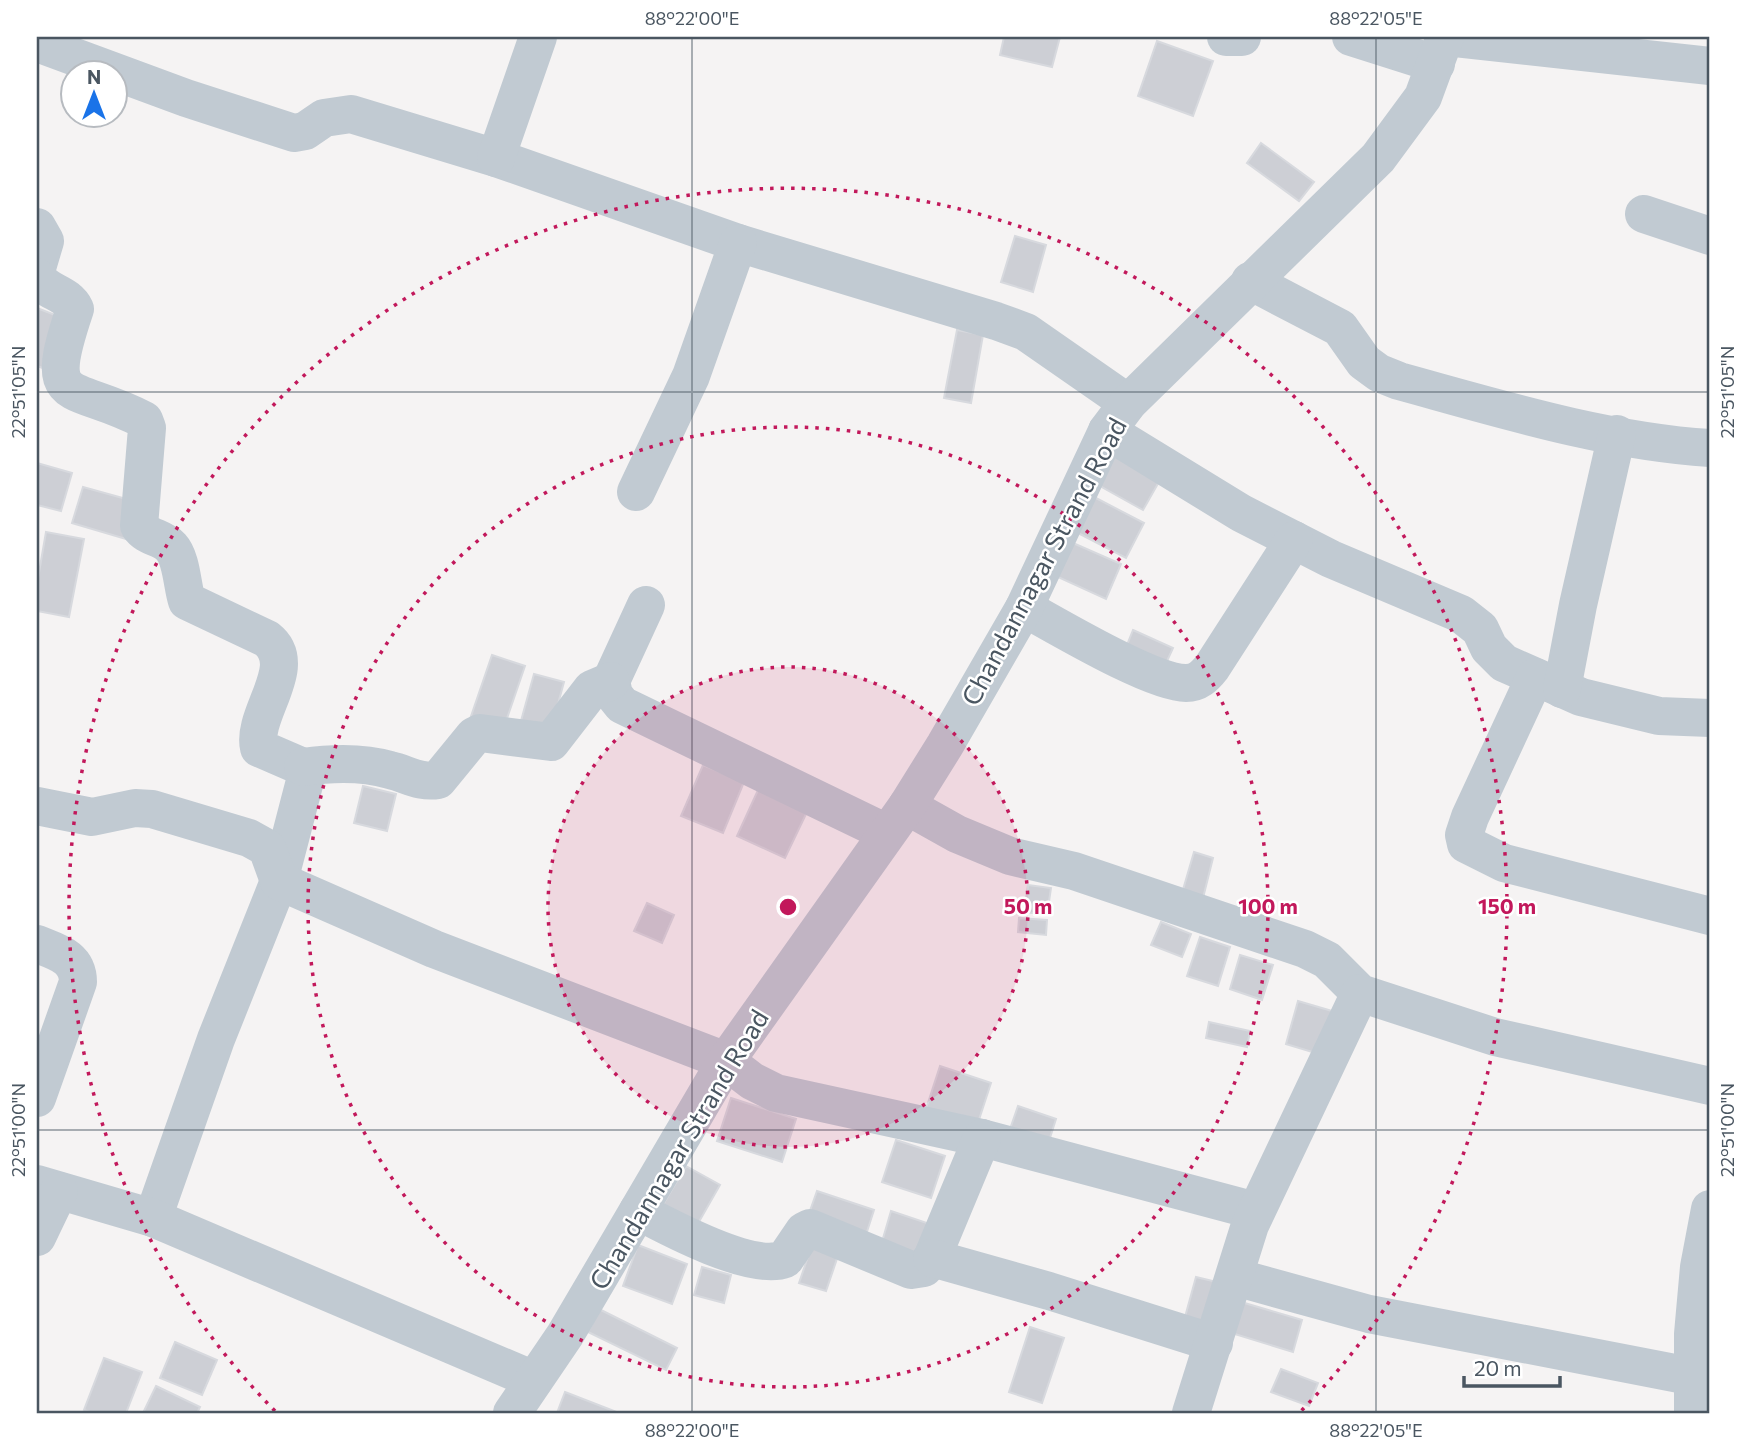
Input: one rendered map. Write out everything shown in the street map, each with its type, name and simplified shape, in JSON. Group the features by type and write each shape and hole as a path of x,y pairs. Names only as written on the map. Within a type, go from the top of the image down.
{"street":[{"path":"496,158 538,37"},
{"path":"1226,37 1242,37"},
{"path":"1351,37 1710,66"},
{"path":"37,43 186,98 294,133 305,131 331,116 351,114 496,158 738,243 1026,332 1118,417 1241,513 1294,540 1461,614 1480,629 1489,648 1504,663 1581,697 1659,716 1710,718"},
{"name":"Chandannagar Strand Road","path":"512,1413 565,1335 726,1061 897,820 1024,608 1118,417 1250,281 1378,158 1423,97 1442,46"},
{"path":"1644,214 1710,236"},
{"path":"37,227 45,241 37,268"},
{"path":"636,492 691,376 738,243"},
{"path":"37,277 48,288 72,302 75,309 58,366 60,380 69,390 144,420 147,428 139,526 144,534 170,545 176,555 187,601 267,639 278,648 281,657 276,679 256,737 259,748 266,753 303,768 345,764 388,769 425,782 438,780 474,736 480,733 551,742 557,738 592,689 611,681"},
{"path":"1250,281 1340,328 1364,362 1379,373 1551,422 1617,435 1710,448"},
{"path":"1617,435 1577,605 1549,683 1470,817 1464,835 1466,845 1504,863 1710,916"},
{"path":"1024,608 1109,654 1175,682 1189,684 1202,679 1212,667 1294,540"},
{"path":"646,605 611,681 614,695 622,705 897,820 957,834 1010,856 1074,870 1305,949 1327,960 1360,993 1495,1037 1710,1086"},
{"path":"153,1218 216,1039 279,881 306,777 303,768"},
{"path":"37,806 92,817 135,808 152,809 250,838 267,848 279,881 434,948 726,1061 752,1081 776,1093 982,1138 1256,1212"},
{"path":"37,944 69,958 77,966 78,982 37,1098"},
{"path":"1191,1413 1256,1212 1360,993"},
{"path":"638,1212 692,1240 769,1261 785,1259 804,1231 810,1228 911,1270 924,1268 932,1258 982,1138"},
{"path":"37,1237 48,1187 153,1218 534,1380"},
{"path":"1236,1277 1369,1314 1694,1395 1693,1334 1699,1267 1710,1209"},
{"path":"932,1258 1049,1291 1214,1343"}],"building":[{"path":"1004,37 1060,37 1052,67 1000,55"},
{"path":"1157,41 1213,61 1193,116 1138,96"},
{"path":"1261,143 1314,182 1299,201 1247,163"},
{"path":"1015,236 1046,245 1033,292 1001,282"},
{"path":"37,308 68,320 48,370 37,366"},
{"path":"957,330 983,335 971,403 944,398"},
{"path":"1114,446 1164,473 1143,510 1093,482"},
{"path":"37,463 72,473 61,511 37,505"},
{"path":"83,487 137,502 126,539 72,523"},
{"path":"1094,497 1144,523 1126,558 1076,532"},
{"path":"46,532 84,539 69,617 37,611 37,584"},
{"path":"1073,543 1121,564 1106,599 1058,577"},
{"path":"1133,630 1173,648 1162,672 1123,655"},
{"path":"492,655 525,666 502,733 469,722"},
{"path":"534,674 564,682 549,737 519,728"},
{"path":"703,765 744,782 723,833 681,816"},
{"path":"363,786 396,794 387,831 354,823"},
{"path":"758,790 807,812 785,858 737,836"},
{"path":"1194,852 1213,858 1201,906 1180,900"},
{"path":"1028,885 1051,888 1047,915 1024,912"},
{"path":"647,903 674,915 662,943 634,931"},
{"path":"1019,918 1047,920 1046,935 1018,932"},
{"path":"1161,922 1191,934 1182,957 1151,945"},
{"path":"1200,937 1230,947 1218,986 1187,976"},
{"path":"1240,955 1273,965 1262,1000 1230,989"},
{"path":"1298,1001 1332,1011 1319,1054 1286,1044"},
{"path":"1209,1022 1250,1031 1247,1047 1206,1038"},
{"path":"940,1066 991,1083 974,1135 923,1118"},
{"path":"731,1098 796,1119 782,1162 717,1141"},
{"path":"1018,1106 1056,1119 1049,1141 1010,1129"},
{"path":"896,1140 945,1156 931,1198 882,1182"},
{"path":"686,1166 720,1185 696,1227 661,1208"},
{"path":"817,1191 874,1210 864,1241 806,1222"},
{"path":"891,1211 933,1225 918,1265 879,1252"},
{"path":"813,1242 840,1250 826,1291 799,1283"},
{"path":"638,1245 687,1264 672,1304 623,1286"},
{"path":"702,1267 731,1275 724,1303 694,1295"},
{"path":"1196,1277 1221,1283 1207,1335 1182,1328"},
{"path":"1231,1299 1302,1320 1293,1352 1222,1330"},
{"path":"599,1309 677,1348 666,1370 588,1332"},
{"path":"1030,1327 1064,1338 1042,1403 1009,1392"},
{"path":"175,1342 217,1360 202,1395 160,1378"},
{"path":"104,1358 142,1372 126,1413 93,1413 84,1410"},
{"path":"1281,1369 1318,1383 1309,1406 1271,1392"},
{"path":"156,1386 200,1407 197,1413 143,1413"},
{"path":"565,1392 619,1413 557,1413"}]}
